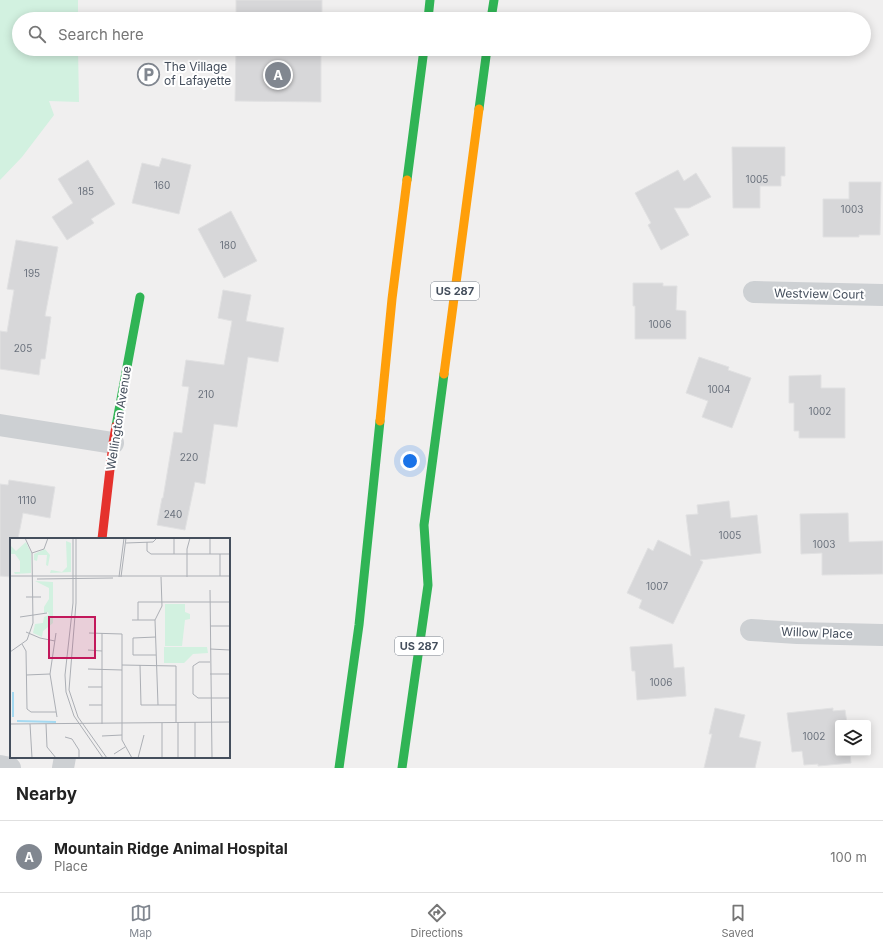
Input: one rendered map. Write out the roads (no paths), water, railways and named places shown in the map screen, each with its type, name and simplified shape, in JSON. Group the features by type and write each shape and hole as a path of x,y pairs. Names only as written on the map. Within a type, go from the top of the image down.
{"main road":[{"path":"429,12 430,0"},
{"path":"492,12 494,0"},
{"path":"339,768 359,625 389,325 423,56"},
{"name":"US 287","path":"402,768 428,585 424,524 486,56"},
{"name":"Wellington Avenue","path":"102,538 113,443 140,297"}],"street":[{"name":"Westview Court","path":"754,292 883,295"},
{"path":"0,425 113,443"},
{"name":"Willow Place","path":"751,630 797,633 883,635"},
{"path":"63,768 65,758"},
{"path":"0,766 10,768"}],"place":[{"name":"The Village of Lafayette","path":"148,74"},
{"name":"Mountain Ridge Animal Hospital","path":"278,75"}]}
